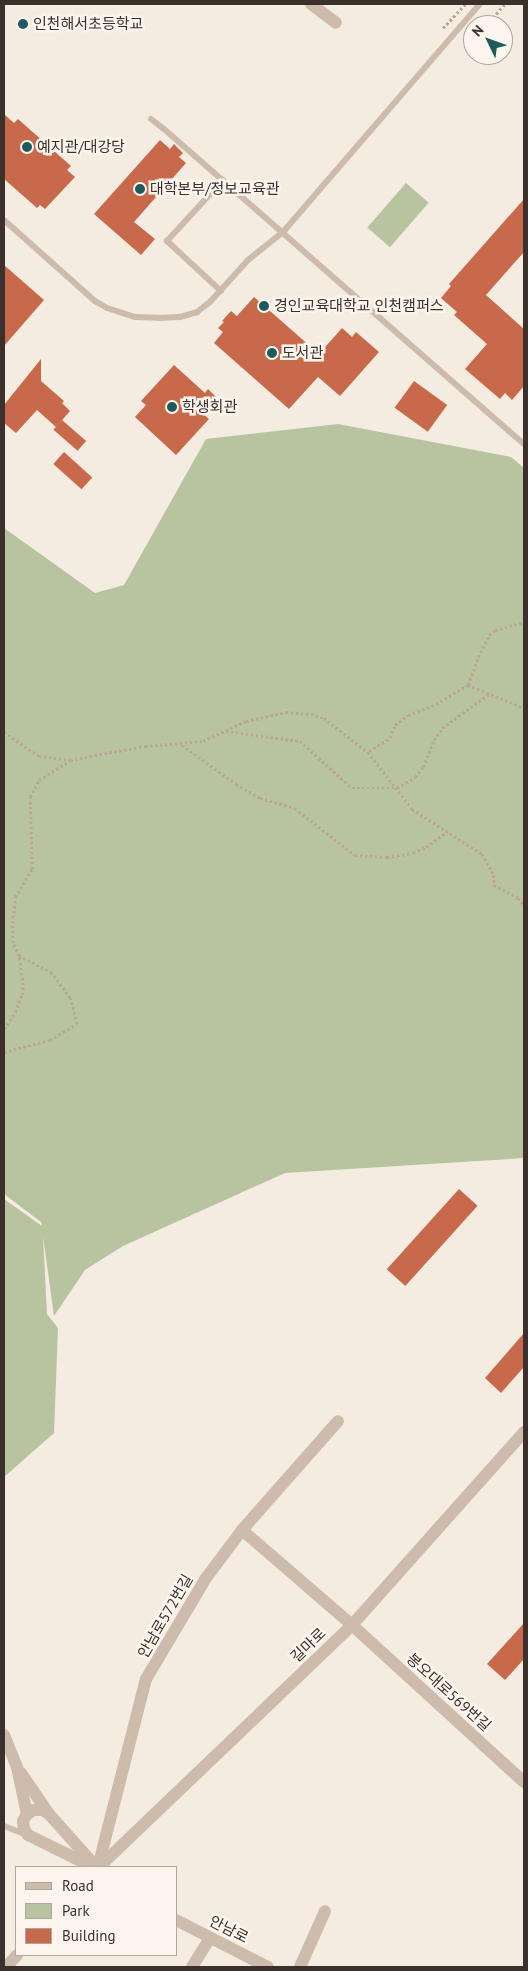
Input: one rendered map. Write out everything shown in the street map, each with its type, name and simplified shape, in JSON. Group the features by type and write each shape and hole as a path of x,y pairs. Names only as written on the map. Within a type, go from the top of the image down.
{"street":[{"path":"311,4 336,23"},
{"name":"안남로572번길","path":"96,1866 146,1679 206,1578 242,1530 338,1421"},
{"name":"길마로","path":"97,1866 352,1625 524,1432"},
{"name":"봉오대로569번길","path":"242,1530 352,1625 524,1782"},
{"path":"4,1735 17,1767 28,1814"},
{"path":"17,1767 51,1817 53,1827 49,1835 42,1839 31,1837"},
{"path":"94,1866 31,1837 24,1829 23,1821 34,1810 43,1810 95,1866"},
{"path":"300,1967 324,1911"},
{"name":"안남로","path":"178,1921 268,1967"},
{"path":"192,1967 210,1938"},
{"path":"6,1967 16,1956"}],"lane":[{"path":"4,220 95,301 107,308 135,317 180,317 197,312 221,291 248,260 283,232 480,4"},
{"path":"151,119 283,232 524,444"},
{"path":"221,291 167,242 223,180"},
{"path":"4,1826 31,1837"}],"path":[{"path":"443,28 465,4"},
{"path":"495,15 505,4"},
{"path":"368,752 390,738 395,725 408,715 436,704 468,685 478,657 489,635 495,630 524,622"},
{"path":"468,685 524,708"},
{"path":"224,731 300,741 352,788 397,788 415,777 423,767 434,740 442,728 489,694"},
{"path":"4,732 39,756 73,759 145,746 203,741 246,721 286,712 311,714 324,718 368,752 412,809 482,854 494,875 494,885 518,898 524,905"},
{"path":"181,744 236,784 260,798 295,808 355,855 387,857 413,853 426,848 447,832"},
{"path":"4,1029 15,1012 22,995 23,985 19,956 13,943 12,928 15,897 32,869 30,797 39,780 73,759"},
{"path":"4,1051 50,1040 77,1024 70,998 52,973 19,956"}],"green space":[{"path":"406,183 429,203 390,247 367,228"},
{"path":"338,424 511,457 524,468 524,1158 285,1173 123,1246 85,1270 54,1316 43,1236 47,1314 58,1328 54,1433 4,1477 4,1199 42,1226 41,1222 4,1194 4,528 95,593 124,585 206,439"}],"building":[{"name":"예지관/대강당","path":"4,114 14,123 18,119 71,166 67,170 75,177 45,209 40,205 37,208 4,179"},
{"name":"대학본부/정보교육관","path":"160,140 170,149 174,144 183,153 179,157 186,163 134,222 155,239 141,255 94,214"},
{"path":"524,199 524,252 486,295 524,329 524,386 512,400 505,393 500,399 465,369 487,344 454,315 457,312 441,298 451,286 449,284"},
{"path":"4,265 44,300 4,346"},
{"name":"도서관","path":"254,297 319,354 342,328 352,337 356,332 379,352 340,396 318,377 289,409 214,343 223,332 218,328 224,322 222,321 231,311 237,316"},
{"path":"41,359 41,381 64,401 62,403 70,411 56,427 37,410 16,433 4,423 4,405"},
{"name":"학생회관","path":"174,365 205,393 208,389 216,397 202,413 209,419 176,455 135,417 146,405 141,401"},
{"path":"414,381 447,405 428,432 395,408"},
{"path":"62,420 86,441 78,451 53,430"},
{"path":"64,452 92,477 82,489 53,464"},
{"path":"459,1189 478,1206 405,1286 387,1269"},
{"path":"524,1333 524,1367 501,1393 485,1378"},
{"path":"524,1623 524,1659 505,1680 487,1664"}],"place":[{"name":"인천해서초등학교","path":"23,24"},
{"name":"예지관/대강당","path":"27,147"},
{"name":"대학본부/정보교육관","path":"140,189"},
{"name":"경인교육대학교 인천캠퍼스","path":"264,306"},
{"name":"도서관","path":"272,353"},
{"name":"학생회관","path":"172,407"}]}
